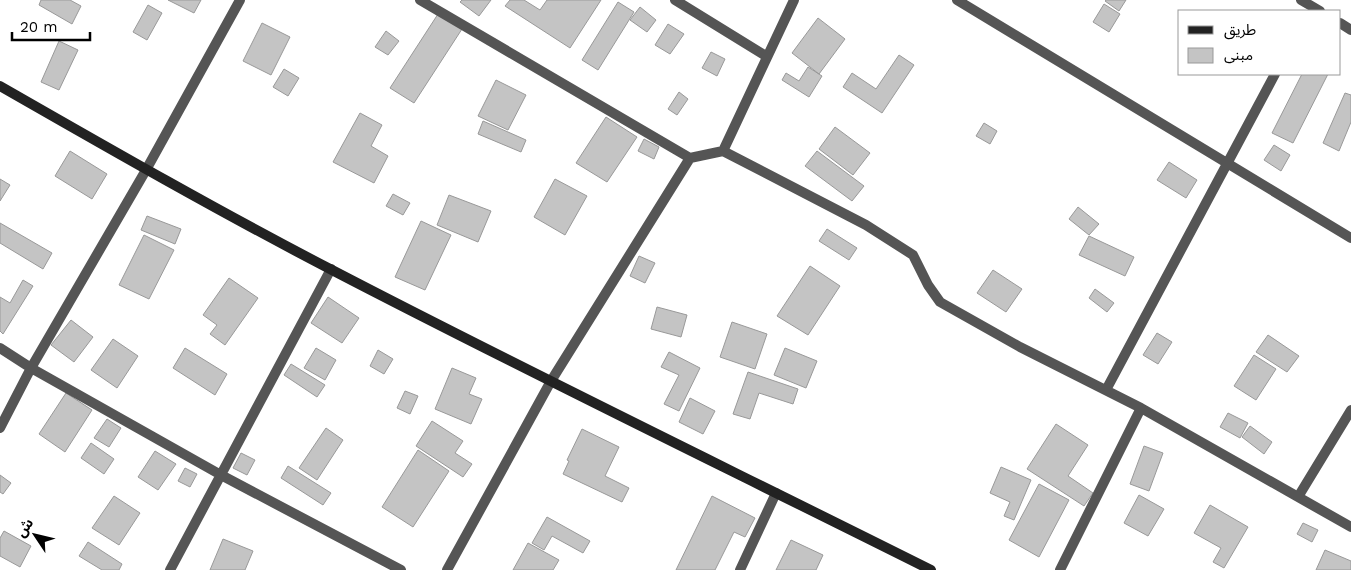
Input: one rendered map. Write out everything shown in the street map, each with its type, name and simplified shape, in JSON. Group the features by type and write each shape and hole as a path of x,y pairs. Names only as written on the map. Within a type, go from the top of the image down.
{"main road":[{"path":"0,86 146,170 331,269 931,570"}],"street":[{"path":"0,428 31,368 146,170 240,0"},
{"path":"420,0 690,158 723,151 886,237 913,254 928,285 940,302 1020,347 1141,408 1351,527"},
{"path":"675,0 766,56"},
{"path":"723,151 766,56 794,0"},
{"path":"957,0 1351,238"},
{"path":"1301,0 1313,7"},
{"path":"1106,390 1273,75"},
{"path":"447,570 551,381 690,158"},
{"path":"170,570 331,269"},
{"path":"0,348 31,368 221,475 401,570"},
{"path":"1060,570 1141,408"},
{"path":"1298,497 1351,410"},
{"path":"740,570 776,493"}],"building":[{"path":"41,0 70,0 81,6 72,24 39,5"},
{"path":"168,0 201,0 194,13"},
{"path":"462,0 491,0 479,16 460,2"},
{"path":"510,0 524,0 540,10 547,0 601,0 570,48 505,6"},
{"path":"1106,0 1126,0 1119,11"},
{"path":"618,2 634,12 598,70 582,60"},
{"path":"1104,4 1120,14 1109,32 1093,22"},
{"path":"148,5 162,13 147,40 133,32"},
{"path":"640,7 656,20 647,32 630,20"},
{"path":"438,14 462,29 414,103 390,88"},
{"path":"818,18 845,39 819,74 792,53"},
{"path":"262,23 290,37 271,75 243,61"},
{"path":"668,24 684,34 670,54 655,45"},
{"path":"386,31 399,41 388,55 375,47"},
{"path":"59,41 78,50 59,90 41,82"},
{"path":"711,52 725,59 717,76 702,68"},
{"path":"899,55 914,65 882,113 843,87 852,73 876,89"},
{"path":"808,67 822,76 809,97 782,80 786,73 799,81"},
{"path":"284,69 299,78 288,96 273,87"},
{"path":"1301,75 1327,75 1293,143 1272,133"},
{"path":"496,80 526,95 508,130 478,116"},
{"path":"679,92 688,99 677,115 668,109"},
{"path":"1345,93 1351,95 1351,122 1339,151 1323,143"},
{"path":"360,113 382,125 371,146 388,156 374,183 333,162"},
{"path":"606,117 637,137 607,182 576,163"},
{"path":"483,121 526,140 521,152 478,134"},
{"path":"984,123 997,131 990,144 976,136"},
{"path":"835,127 870,153 853,175 819,149"},
{"path":"644,139 659,147 654,159 638,151"},
{"path":"1274,145 1290,155 1281,171 1264,160"},
{"path":"70,151 107,174 92,199 55,176"},
{"path":"817,151 864,186 852,201 805,166"},
{"path":"1169,162 1197,180 1186,198 1157,180"},
{"path":"0,179 10,185 0,201"},
{"path":"555,179 587,196 565,235 534,217"},
{"path":"393,194 410,203 403,215 386,206"},
{"path":"449,195 491,211 478,242 437,225"},
{"path":"1078,207 1099,224 1089,235 1069,219"},
{"path":"147,216 181,229 175,244 141,230"},
{"path":"421,221 451,235 425,290 395,277"},
{"path":"0,223 52,253 43,269 0,243"},
{"path":"827,229 857,248 849,260 819,241"},
{"path":"144,235 174,250 149,299 119,285"},
{"path":"1089,236 1134,257 1125,276 1079,255"},
{"path":"639,256 655,263 645,283 630,276"},
{"path":"810,266 840,286 808,335 777,316"},
{"path":"993,270 1022,289 1006,312 977,293"},
{"path":"229,278 258,298 225,345 210,334 217,325 203,315"},
{"path":"23,280 33,286 3,334 0,331 0,297 10,303"},
{"path":"1095,289 1114,303 1107,312 1089,298"},
{"path":"328,297 359,318 342,343 311,323"},
{"path":"657,307 687,315 681,337 651,329"},
{"path":"71,320 93,337 74,362 51,345"},
{"path":"732,322 767,334 755,369 720,357"},
{"path":"1157,333 1172,342 1158,364 1143,355"},
{"path":"1268,335 1299,356 1287,372 1256,352"},
{"path":"113,339 138,356 117,388 91,370"},
{"path":"185,348 227,374 215,395 173,368"},
{"path":"316,348 336,360 325,380 304,368"},
{"path":"785,348 817,361 806,388 774,375"},
{"path":"378,350 393,359 384,374 370,366"},
{"path":"669,352 700,368 679,411 664,404 679,375 661,367"},
{"path":"1254,355 1276,369 1256,400 1234,386"},
{"path":"291,364 325,385 317,397 284,375"},
{"path":"452,368 476,378 469,394 482,399 471,424 435,409"},
{"path":"748,372 798,389 793,404 759,393 750,419 733,414"},
{"path":"405,391 418,396 410,414 397,408"},
{"path":"66,393 92,410 65,452 39,434"},
{"path":"690,398 715,411 703,434 679,422"},
{"path":"1228,413 1248,423 1240,438 1220,427"},
{"path":"107,419 121,428 109,447 94,438"},
{"path":"432,421 463,441 455,453 472,464 463,477 416,446"},
{"path":"1056,424 1088,445 1068,476 1093,493 1084,506 1027,469"},
{"path":"1250,426 1272,442 1264,454 1242,437"},
{"path":"326,428 343,440 317,480 299,468"},
{"path":"582,429 619,447 605,476 629,488 622,502 563,474 569,461 567,460"},
{"path":"91,443 114,459 104,474 81,458"},
{"path":"1144,446 1163,453 1149,491 1130,484"},
{"path":"418,450 449,471 413,527 382,507"},
{"path":"155,451 176,464 158,490 138,477"},
{"path":"241,453 255,460 247,475 233,468"},
{"path":"288,466 331,493 323,505 281,478"},
{"path":"1001,467 1031,480 1014,520 1004,516 1010,502 990,493"},
{"path":"185,468 197,474 190,487 178,481"},
{"path":"0,475 11,483 3,494 0,492"},
{"path":"1039,484 1069,500 1039,557 1009,540"},
{"path":"1139,495 1164,509 1148,536 1124,523"},
{"path":"114,496 140,513 119,545 92,528"},
{"path":"712,496 755,518 745,537 734,532 715,570 676,570"},
{"path":"1210,505 1248,527 1224,568 1213,562 1221,548 1194,533"},
{"path":"547,517 590,541 583,553 552,536 544,550 532,543"},
{"path":"1303,523 1318,530 1312,542 1297,534"},
{"path":"4,531 31,546 20,567 0,556 0,538"},
{"path":"223,539 253,551 245,570 210,570"},
{"path":"791,540 823,555 816,570 776,570"},
{"path":"88,542 122,564 119,570 102,570 79,556"},
{"path":"528,543 559,560 553,570 513,570"},
{"path":"1325,550 1351,561 1351,570 1316,570"}]}
